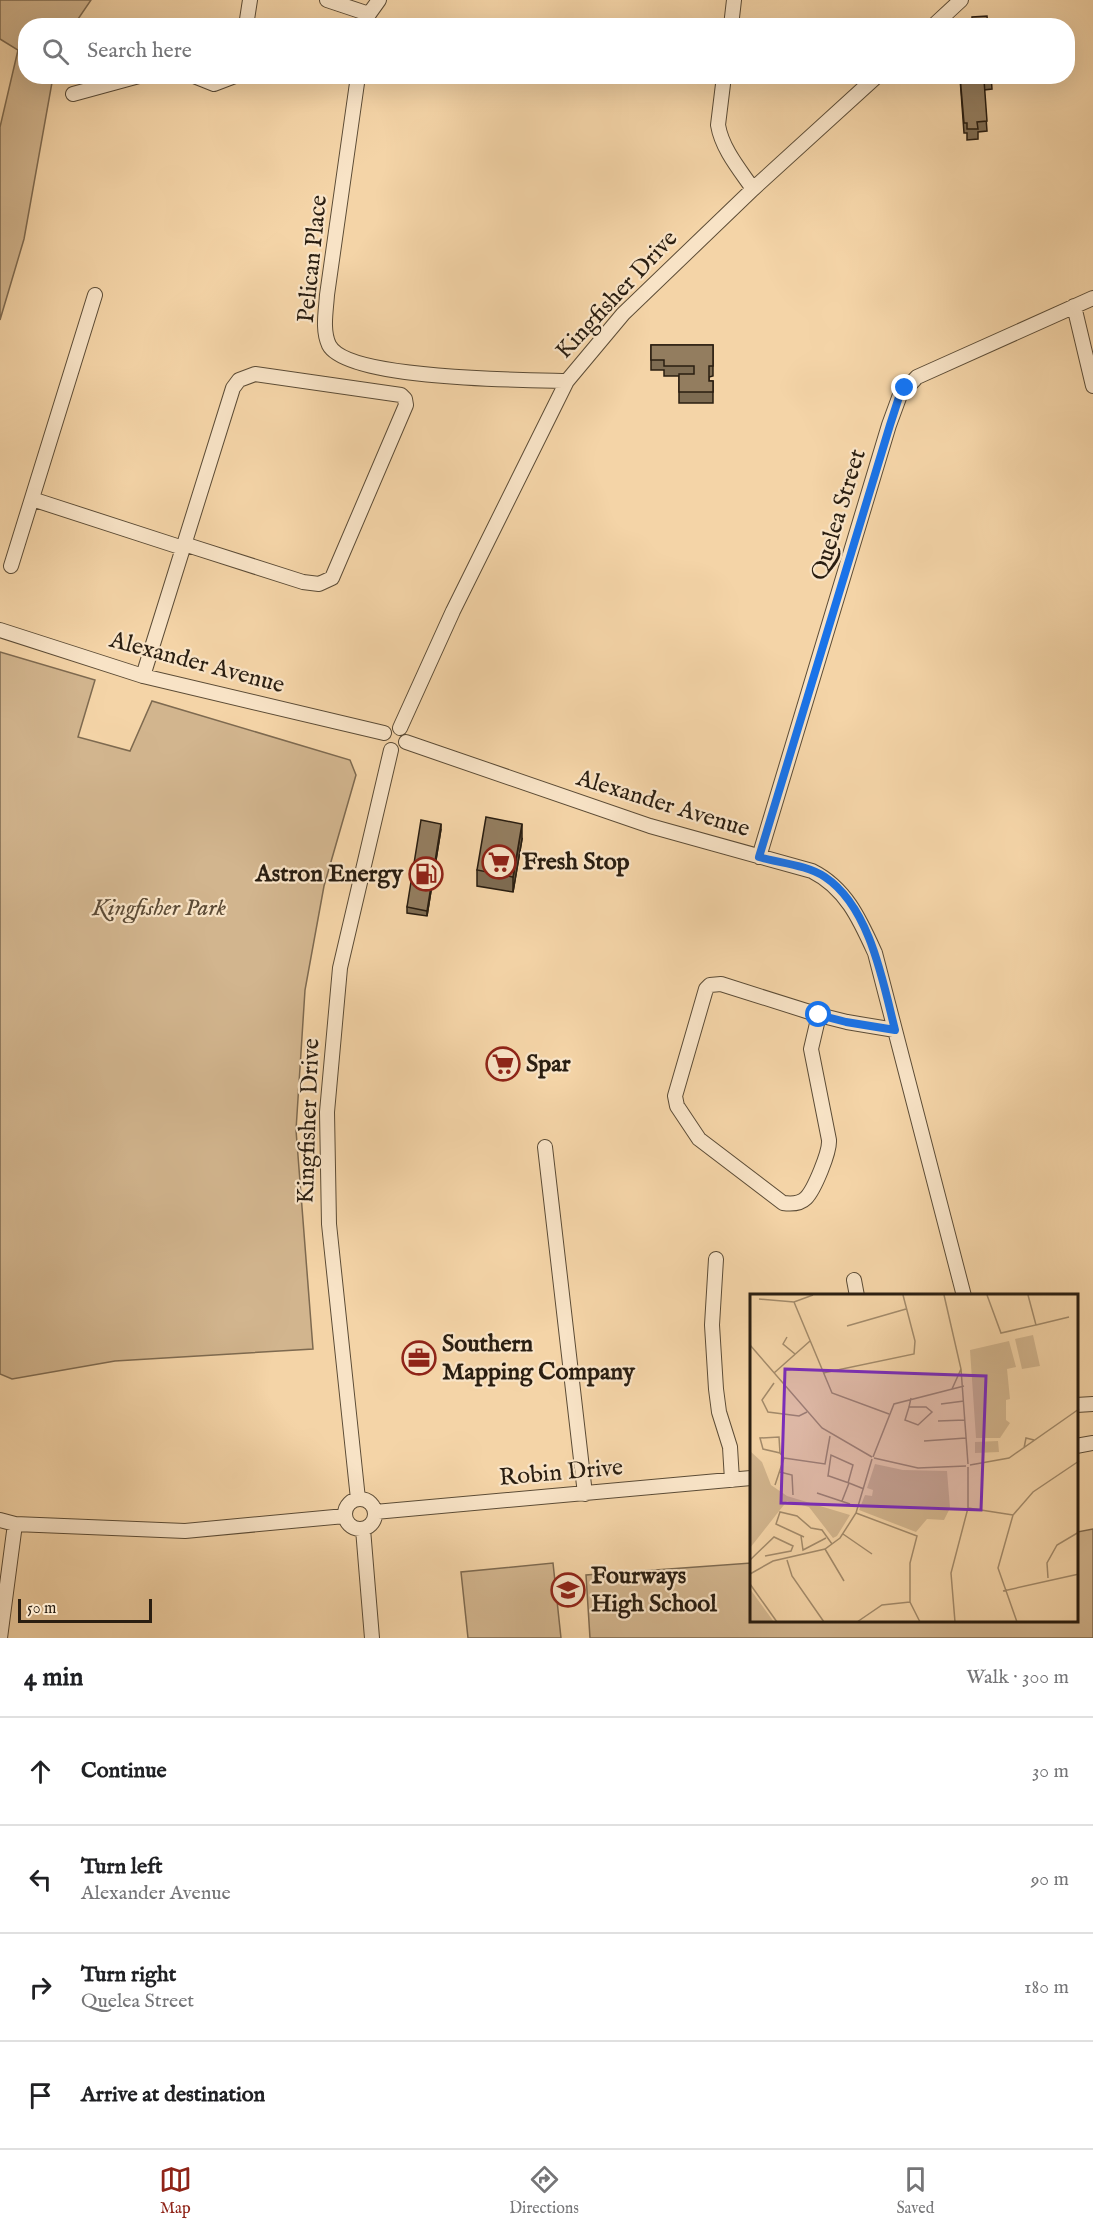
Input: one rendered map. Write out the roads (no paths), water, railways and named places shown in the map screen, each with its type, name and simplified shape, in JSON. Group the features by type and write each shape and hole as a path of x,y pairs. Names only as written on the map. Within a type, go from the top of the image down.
{"street":[{"path":"247,18 249,0"},
{"path":"327,0 363,18"},
{"path":"368,18 379,0"},
{"path":"732,18 734,0"},
{"path":"942,18 961,0"},
{"path":"73,94 110,84"},
{"name":"Pelican Place","path":"357,84 327,295 325,328 330,346 337,354 361,364 390,369 458,379 567,381"},
{"path":"723,84 719,133 733,160 753,189"},
{"name":"Kingfisher Drive","path":"400,728 453,611 567,381 623,314 753,189 868,84"},
{"path":"11,566 95,296"},
{"name":"Quelea Street","path":"759,857 900,394 917,377 1093,298"},
{"path":"1074,306 1093,386"},
{"path":"32,500 183,546 303,582 319,584 332,578 341,561 406,405 405,399 401,394 255,374 239,380 233,388 183,546 143,676"},
{"name":"Alexander Avenue","path":"0,630 143,676 384,733"},
{"path":"391,727 400,728 405,733 406,742 400,749 391,750 384,744 384,733 391,727"},
{"name":"Alexander Avenue","path":"406,742 650,826 812,871 827,878 845,896 857,914 875,953 963,1294"},
{"name":"Kingfisher Drive","path":"358,1498 329,1224 327,1112 340,968 391,750"},
{"path":"819,1015 812,1049 830,1147 807,1197 799,1202 783,1203 699,1138 677,1106 675,1096 706,989 710,985 721,984 819,1015 895,1030"},
{"path":"545,1147 585,1494"},
{"path":"716,1259 711,1325 719,1412 730,1447 732,1480"},
{"path":"854,1280 857,1294"},
{"path":"1078,1406 1093,1404"},
{"path":"1078,1446 1093,1443"},
{"name":"Robin Drive","path":"375,1512 750,1478"},
{"path":"358,1498 371,1503 375,1512 372,1523 363,1529 351,1527 345,1516 349,1503 358,1498"},
{"path":"0,1520 15,1524 185,1531 345,1516"},
{"path":"0,1638 15,1524"},
{"path":"363,1529 372,1638"}],"place":[{"name":"Fresh Stop","path":"499,862"},
{"name":"Astron Energy","path":"426,874"},
{"name":"Spar","path":"503,1064"},
{"name":"Southern Mapping Company","path":"419,1358"},
{"name":"Fourways High School","path":"568,1590"}],"park label":[{"name":"Kingfisher Park","path":"159,908"}]}
